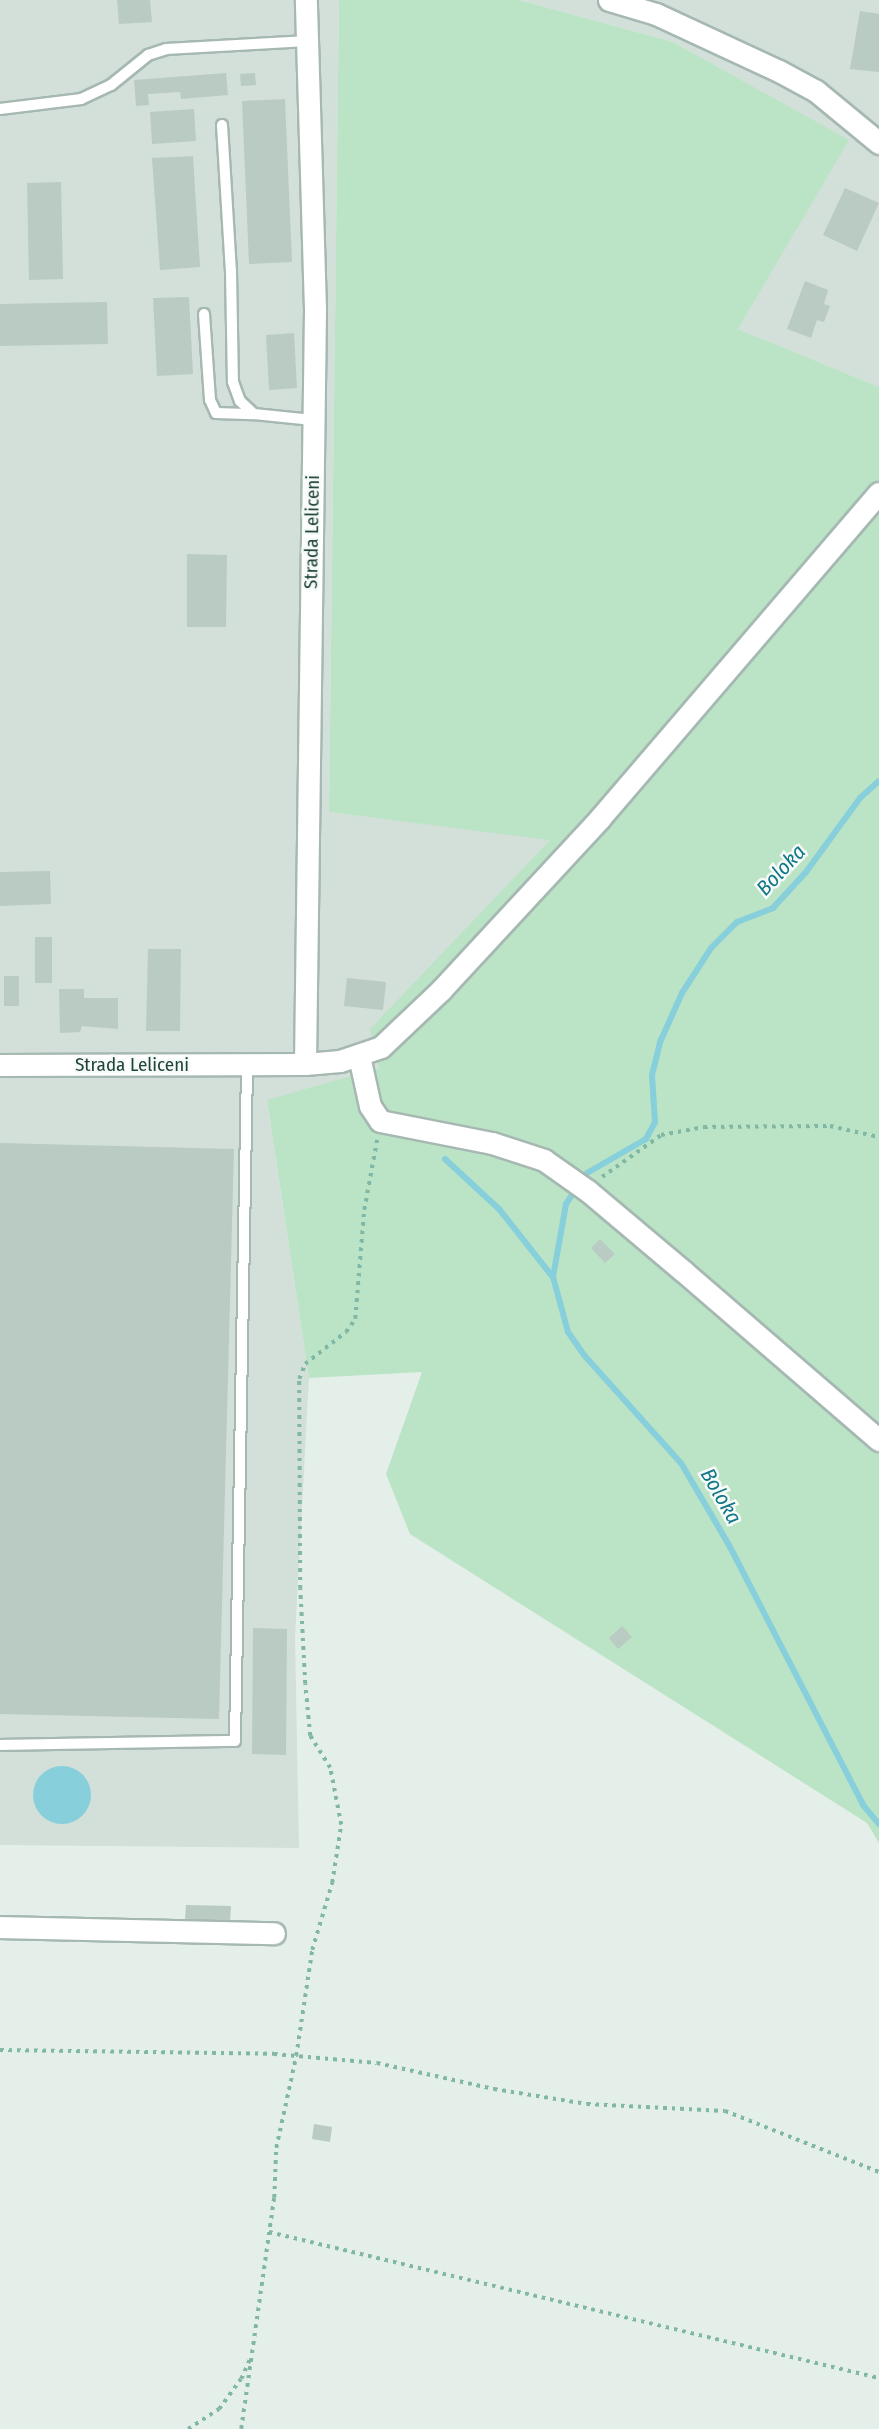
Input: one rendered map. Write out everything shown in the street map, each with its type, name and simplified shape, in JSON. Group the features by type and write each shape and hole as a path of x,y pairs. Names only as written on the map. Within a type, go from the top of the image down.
{"street":[{"name":"Strada Leliceni","path":"305,1064 315,309 306,0"},
{"path":"609,0 656,14 779,71 816,91 879,143"},
{"name":"Strada Leliceni","path":"0,1065 305,1064 359,1056 381,1047 441,990 600,818 879,493"},
{"path":"359,1056 370,1106 380,1121 527,1152 544,1160 588,1191 879,1440"},
{"path":"0,1927 274,1933"}],"lane":[{"path":"0,109 82,99 111,85 148,55 166,49 308,41"},
{"path":"222,125 231,271 233,382 240,401 254,414"},
{"path":"204,314 206,368 216,413 254,414 313,421"},
{"path":"0,1745 235,1741 247,1065"}],"path":[{"path":"241,2429 269,2232 276,2148 296,2056 312,1950 332,1883 341,1825 330,1768 310,1736 305,1684 300,1589 299,1379 305,1364 346,1332 355,1319 364,1210 380,1121"},
{"path":"588,1191 618,1163 661,1135 704,1127 830,1126 879,1137"},
{"path":"0,2050 296,2056 377,2063 494,2089 587,2104 726,2111 879,2172"},
{"path":"269,2232 879,2378"},
{"path":"188,2429 219,2409 241,2379 253,2353"}],"shaded area":[{"path":"0,0 339,0 329,812 551,839 371,1029 379,1068 267,1101 309,1378 295,1637 299,1848 0,1845"},
{"path":"519,0 879,0 879,387 738,329 848,140 673,42"}],"green space":[{"path":"339,0 519,0 673,42 849,140 738,329 879,387 879,1843 867,1823 410,1534 386,1474 422,1372 309,1378 267,1100 379,1068 370,1029 550,840 329,812"}],"water":[{"path":"56,1766 68,1766 83,1774 91,1789 91,1801 83,1816 68,1824 56,1824 41,1816 33,1801 33,1789 41,1774"}],"building":[{"path":"117,0 150,0 152,22 119,24"},
{"path":"860,11 879,14 879,72 850,69"},
{"path":"226,73 228,95 181,99 180,92 148,94 149,105 136,106 134,80"},
{"path":"255,73 256,85 241,86 240,74"},
{"path":"285,99 292,262 249,264 242,101"},
{"path":"194,109 196,141 152,144 150,112"},
{"path":"193,156 200,267 160,270 152,158"},
{"path":"61,182 63,279 29,280 27,183"},
{"path":"845,188 879,203 857,251 823,235"},
{"path":"805,281 828,290 824,304 830,306 824,322 817,320 811,338 787,329"},
{"path":"189,297 193,374 157,376 153,298"},
{"path":"107,302 108,344 0,346 0,304"},
{"path":"294,333 297,388 269,390 266,335"},
{"path":"187,554 227,555 226,627 187,627"},
{"path":"50,871 51,904 0,906 0,872"},
{"path":"35,937 52,937 52,983 35,983"},
{"path":"148,949 181,949 180,1031 146,1031"},
{"path":"4,976 19,976 19,1006 4,1006"},
{"path":"347,978 386,982 383,1010 344,1006"},
{"path":"59,989 84,989 84,998 118,998 118,1029 82,1026 80,1032 60,1033"},
{"path":"0,1143 234,1149 219,1719 0,1714"},
{"path":"600,1239 615,1254 605,1263 591,1248"},
{"path":"622,1626 632,1637 618,1649 609,1638"},
{"path":"253,1628 287,1629 286,1755 252,1754"},
{"path":"186,1905 231,1906 230,1922 185,1921"},
{"path":"314,2124 332,2127 330,2142 312,2139"}],"waterway":[{"name":"Boloka","path":"587,1173 646,1139 655,1122 652,1075 661,1040 682,993 711,948 737,922 773,908 806,872 860,798 879,781"},
{"path":"445,1159 499,1209 552,1276"},
{"name":"Boloka","path":"572,1195 566,1204 553,1277 568,1332 584,1355 681,1463 729,1545 863,1805 879,1824"}]}
